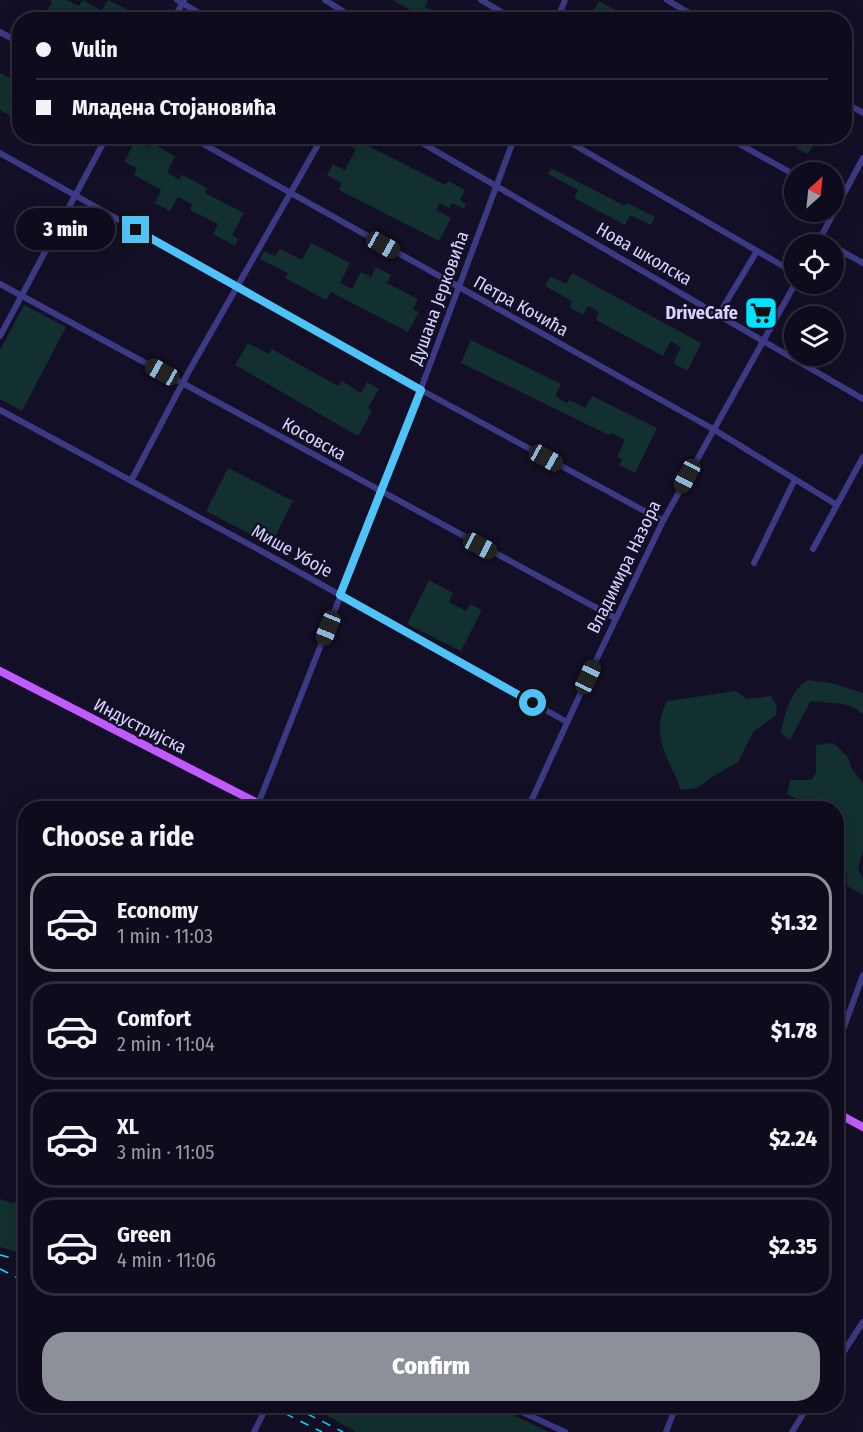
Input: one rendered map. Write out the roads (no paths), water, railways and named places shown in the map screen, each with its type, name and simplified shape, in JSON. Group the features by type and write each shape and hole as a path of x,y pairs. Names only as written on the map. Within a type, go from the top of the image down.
{"main road":[{"name":"Индустријска","path":"0,671 252,801"},
{"path":"844,1116 863,1126"}],"street":[{"path":"325,0 344,12"},
{"path":"481,0 501,12"},
{"path":"667,0 687,12"},
{"path":"181,1 198,12"},
{"path":"0,336 104,144"},
{"name":"Петра Кочића","path":"203,144 713,429 837,505"},
{"path":"131,481 182,383 318,144"},
{"name":"Нова школска","path":"423,144 863,399"},
{"name":"Душана Јерковића","path":"259,801 421,390 512,144"},
{"path":"573,144 784,267"},
{"path":"739,144 784,169"},
{"path":"0,153 421,390 663,521"},
{"path":"844,194 863,158"},
{"path":"718,314 756,251"},
{"path":"844,253 863,263"},
{"name":"Косовска","path":"0,284 381,493 615,618"},
{"name":"Владимира Назора","path":"531,801 615,618 663,521 789,294"},
{"name":"Мише Убоје","path":"0,410 340,595 567,722"},
{"path":"813,549 863,457"},
{"path":"754,563 795,480"},
{"path":"844,1027 863,975"},
{"path":"844,1351 863,1322"},
{"path":"254,1432 264,1413"},
{"path":"524,1413 565,1432"},
{"path":"666,1432 673,1413"},
{"path":"792,1432 804,1413"}],"railway":[{"path":"0,1255 18,1260"},
{"path":"0,1269 18,1278"},
{"path":"284,1413 322,1432"},
{"path":"306,1413 343,1432"}],"place":[{"name":"DriveCafe","path":"761,313"}]}
